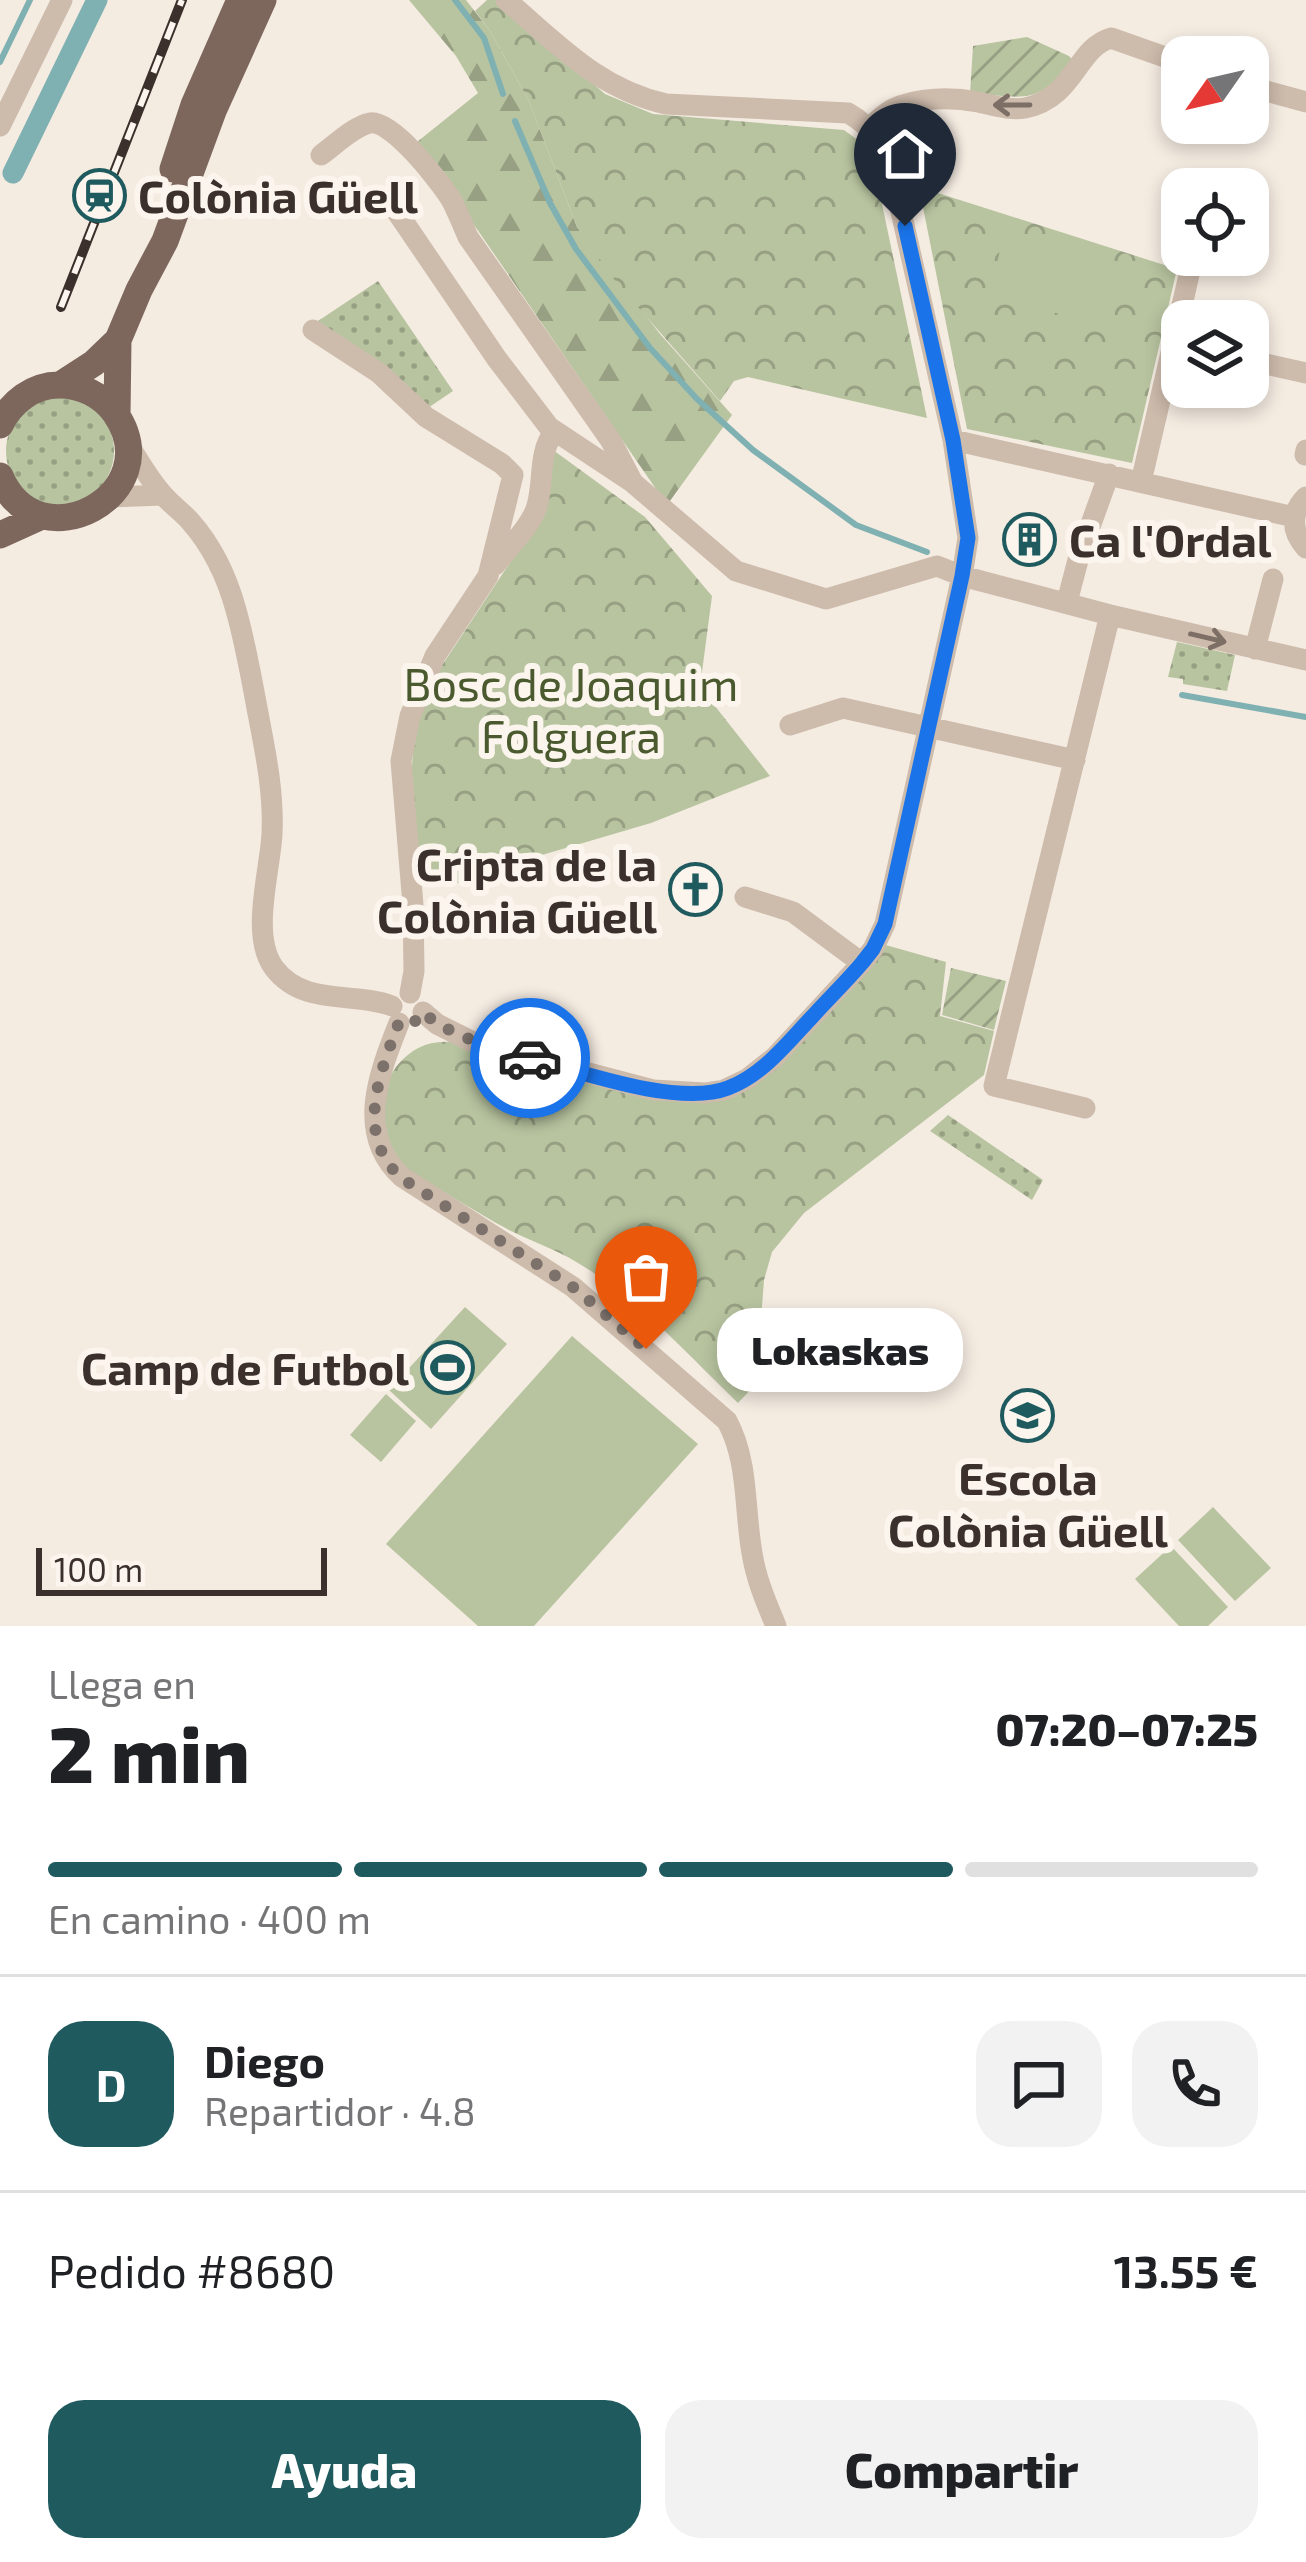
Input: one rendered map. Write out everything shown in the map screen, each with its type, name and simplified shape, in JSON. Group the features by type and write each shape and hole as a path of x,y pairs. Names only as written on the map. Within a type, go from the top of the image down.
{"main road":[{"path":"139,290 194,105 240,0"},
{"path":"117,415 118,340 165,242 220,94 263,0"},
{"path":"60,385 118,340"},
{"path":"0,424 13,405 37,389 60,385 86,389 117,415 128,444 118,488 80,515 42,516 18,503 0,476"},
{"path":"0,536 42,516"}],"street":[{"path":"0,126 62,0"},
{"path":"128,444 217,560 239,624 272,796 263,939 270,961 292,985 309,993 406,1008 471,1041 653,1090 705,1093 747,1079 775,1057 873,949 885,924 968,538 953,440 888,161 870,127 848,113 666,104 637,97 589,70 506,0"},
{"path":"870,127 891,110 911,103 960,99 1022,109 1041,103 1076,74 1092,47 1111,38 1161,56"},
{"path":"1269,92 1306,103"},
{"path":"321,155 364,125 382,124 393,131 439,182 468,237 611,441 632,482"},
{"path":"397,212 497,359 554,432 632,482 736,571 826,598 937,566 1110,615 1306,661"},
{"path":"313,330 379,373 426,417 513,475 488,575"},
{"path":"1269,365 1306,373"},
{"path":"1141,482 1161,407"},
{"path":"554,432 543,456 535,511 435,656 410,716 401,761 414,971 406,1008 377,1082 375,1131 381,1152 401,1178 573,1287 727,1421 739,1442 758,1582 776,1626"},
{"path":"953,440 1294,517"},
{"path":"1067,602 1108,474"},
{"path":"109,497 163,495"},
{"path":"1306,497 1294,517 1298,539 1306,548"},
{"path":"1255,649 1274,579"},
{"path":"1085,1108 994,1086 1110,615"},
{"path":"790,725 843,708 1075,760"},
{"path":"745,898 793,912 855,958"}],"green space":[{"path":"409,0 466,0 490,31 529,101 577,227 660,334 732,415 667,505 417,142 478,93 456,56"},
{"path":"487,0 498,0 605,94 653,114 844,130 859,141 874,166 927,418 748,377 734,381 720,401 616,282 577,227 529,101 475,11"},
{"path":"1027,37 1073,61 1038,93 1016,97 970,94 973,46"},
{"path":"919,187 1161,264 1161,276 1175,276 1170,300 1161,300 1161,338 1132,463 967,429"},
{"path":"1004,230 1126,267 1111,329 991,294"},
{"path":"378,281 453,391 425,410 312,325"},
{"path":"60,397 81,401 99,412 110,430 114,451 110,472 99,490 81,501 60,505 39,501 21,490 10,472 6,451 10,430 21,412 39,401"},
{"name":"Bosc de Joaquim Folguera","path":"553,450 645,517 712,596 700,687 770,776 651,823 525,860 479,883 422,883 412,781 422,706 431,682 544,511"},
{"path":"1177,642 1235,655 1227,691 1168,677"},
{"path":"882,944 946,962 940,1016 994,1031 984,1075 804,1213 772,1252 764,1280 756,1384 738,1403 622,1293 570,1258 503,1227 416,1176 401,1163 390,1142 384,1102 390,1077 408,1055 436,1042 708,1102 734,1097 772,1069"},
{"path":"951,968 1006,981 994,1030 942,1015"},
{"path":"948,1115 1043,1180 1032,1200 930,1131"},
{"name":"Camp de Futbol","path":"465,1307 507,1344 431,1429 389,1390"},
{"path":"572,1336 698,1444 534,1626 478,1626 386,1544"},
{"path":"386,1394 416,1421 381,1462 350,1435"},
{"path":"1213,1507 1271,1568 1235,1601 1178,1540"},
{"path":"1171,1546 1228,1607 1208,1626 1179,1626 1135,1579"}],"waterway":[{"path":"0,62 30,0"},
{"path":"13,173 97,0"},
{"path":"455,0 484,38 503,94"},
{"path":"515,121 550,203 576,249 650,348 697,399 753,450 856,525 927,552"},
{"path":"1182,695 1306,717"}],"railway":[{"path":"61,307 182,0"}],"way so far":[{"path":"530,1058 471,1041 422,1012 413,1024 399,1022 377,1082 376,1141 401,1178 573,1287 646,1349"}],"place":[{"name":"Colònia Güell","path":"99,195"},
{"name":"Ca l'Ordal","path":"1030,539"},
{"name":"Cripta de la Colònia Güell","path":"696,889"},
{"name":"Lokaskas","path":"646,1349"},
{"name":"Camp de Futbol","path":"448,1367"},
{"name":"Escola Colònia Güell","path":"1028,1416"}],"route":[{"path":"530,1058 653,1090 724,1090 775,1057 862,963 885,924 968,538 953,440 905,226"}]}
